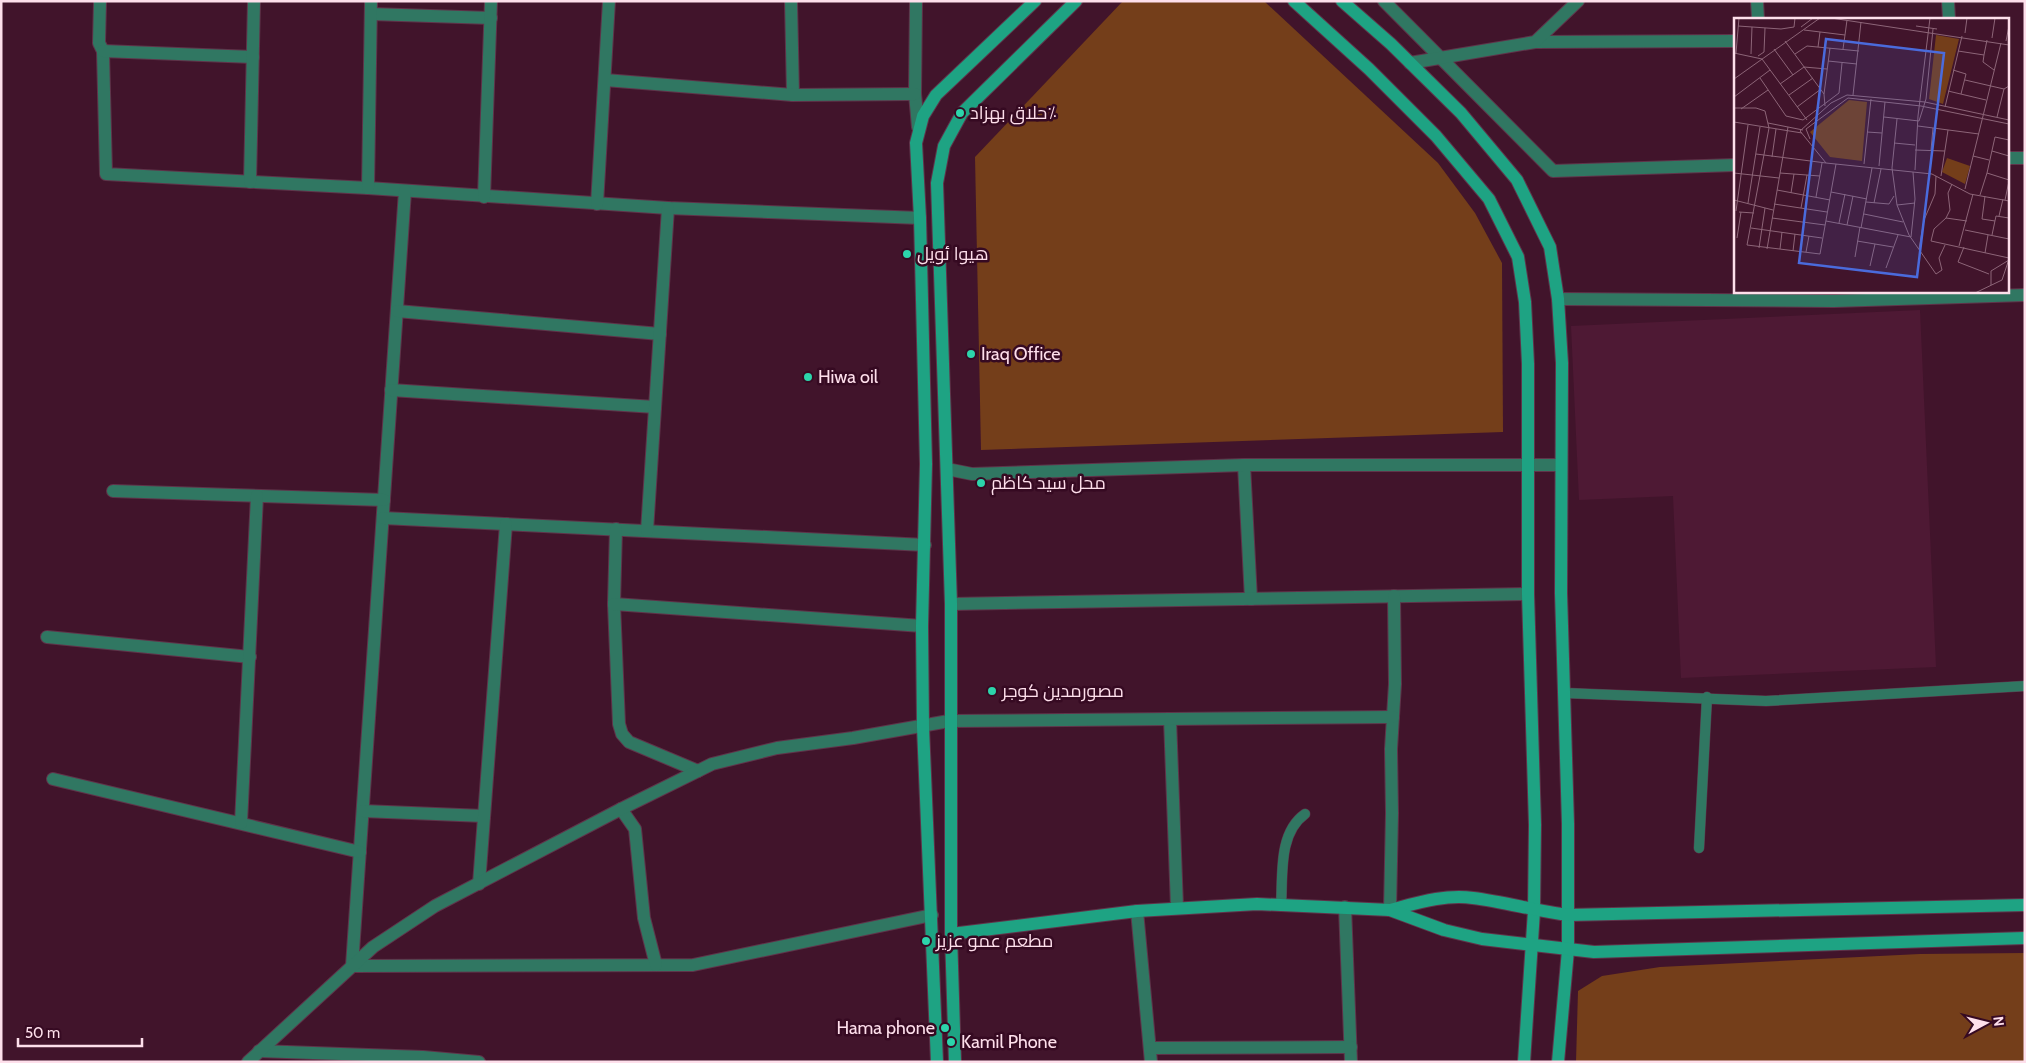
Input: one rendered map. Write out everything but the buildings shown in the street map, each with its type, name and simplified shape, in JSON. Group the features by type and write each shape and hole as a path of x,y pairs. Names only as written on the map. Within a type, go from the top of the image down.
{"main road":[{"path":"937,1062 923,727 922,626 926,464 920,218 916,143 918,127 925,110 936,95 1034,1"},
{"path":"955,1062 951,934 949,721 951,604 938,183 944,146 956,121 974,99 1076,1"},
{"path":"1294,1 1369,69 1436,136 1489,199 1518,257 1525,302 1528,364 1528,594 1535,825 1534,911 1524,1062"},
{"path":"1342,1 1461,113 1517,180 1550,247 1558,299 1562,363 1561,593 1568,824 1568,950 1558,1062"},
{"path":"1390,910 1439,898 1472,897 1534,911 1568,915 2025,905"},
{"path":"951,934 1137,911 1249,904 1390,910 1444,930 1482,938 1594,952 2025,938"}],"street":[{"path":"100,1 99,43 102,51 106,174 368,188 668,208 920,218"},
{"path":"250,182 254,1"},
{"path":"484,197 491,1"},
{"path":"597,204 609,1"},
{"path":"791,1 793,96"},
{"path":"916,1 915,94 918,127"},
{"path":"1384,1 1553,172 1734,166"},
{"path":"1757,1 1758,18"},
{"path":"1948,1 1949,18"},
{"path":"1535,42 1569,4"},
{"path":"368,188 371,7 491,18"},
{"path":"1410,63 1535,42 1734,41"},
{"path":"102,51 253,57"},
{"path":"605,80 793,96 915,94"},
{"path":"2008,158 2025,158"},
{"path":"352,966 405,191"},
{"path":"647,531 668,208"},
{"path":"1558,299 2025,295"},
{"path":"397,311 660,334"},
{"path":"391,390 655,407"},
{"path":"1244,465 1251,599"},
{"path":"947,469 972,474 1244,465 1561,465"},
{"path":"114,491 384,500"},
{"path":"241,823 258,496"},
{"path":"382,518 924,545"},
{"path":"479,884 506,524"},
{"path":"616,529 614,604 619,724 622,734 629,742 698,770"},
{"path":"951,604 1528,594"},
{"path":"1390,910 1395,684 1394,596"},
{"path":"614,604 922,626"},
{"path":"47,637 250,657"},
{"path":"248,1062 373,947 419,916 621,808 712,764 777,748 923,727 949,721 1393,717"},
{"path":"1170,719 1177,907"},
{"path":"53,778 360,852"},
{"path":"621,808 635,830 644,918 656,965"},
{"path":"362,811 484,816"},
{"path":"1345,907 1350,1062"},
{"path":"1137,911 1151,1062"},
{"path":"352,966 693,965 932,915"},
{"path":"1150,1048 1351,1047"},
{"path":"260,1051 479,1062"}],"lane":[{"path":"1565,694 1707,697 1766,701 2025,686"},
{"path":"1699,848 1707,697"},
{"path":"1281,906 1285,844 1295,821 1305,814"}],"shaded area":[{"path":"1123,1 1264,1 1438,163 1475,213 1502,263 1503,432 981,450 975,157"},
{"path":"1920,310 1936,667 1681,678 1673,496 1579,500 1571,326"},
{"path":"2025,953 2025,1062 1576,1062 1578,991 1602,976 1660,967 1920,954"}],"place":[{"name":"حلاق بهزاد٪","path":"960,113"},
{"name":"هيوا ئويل","path":"907,254"},
{"name":"Iraq Office","path":"971,354"},
{"name":"Hiwa oil","path":"808,377"},
{"name":"محل سيد كاظم","path":"981,483"},
{"name":"مصورمدین كوجر","path":"992,691"},
{"name":"مطعم عمو عزيز","path":"926,941"},
{"name":"Hama phone","path":"945,1028"},
{"name":"Kamil Phone","path":"951,1042"}]}
